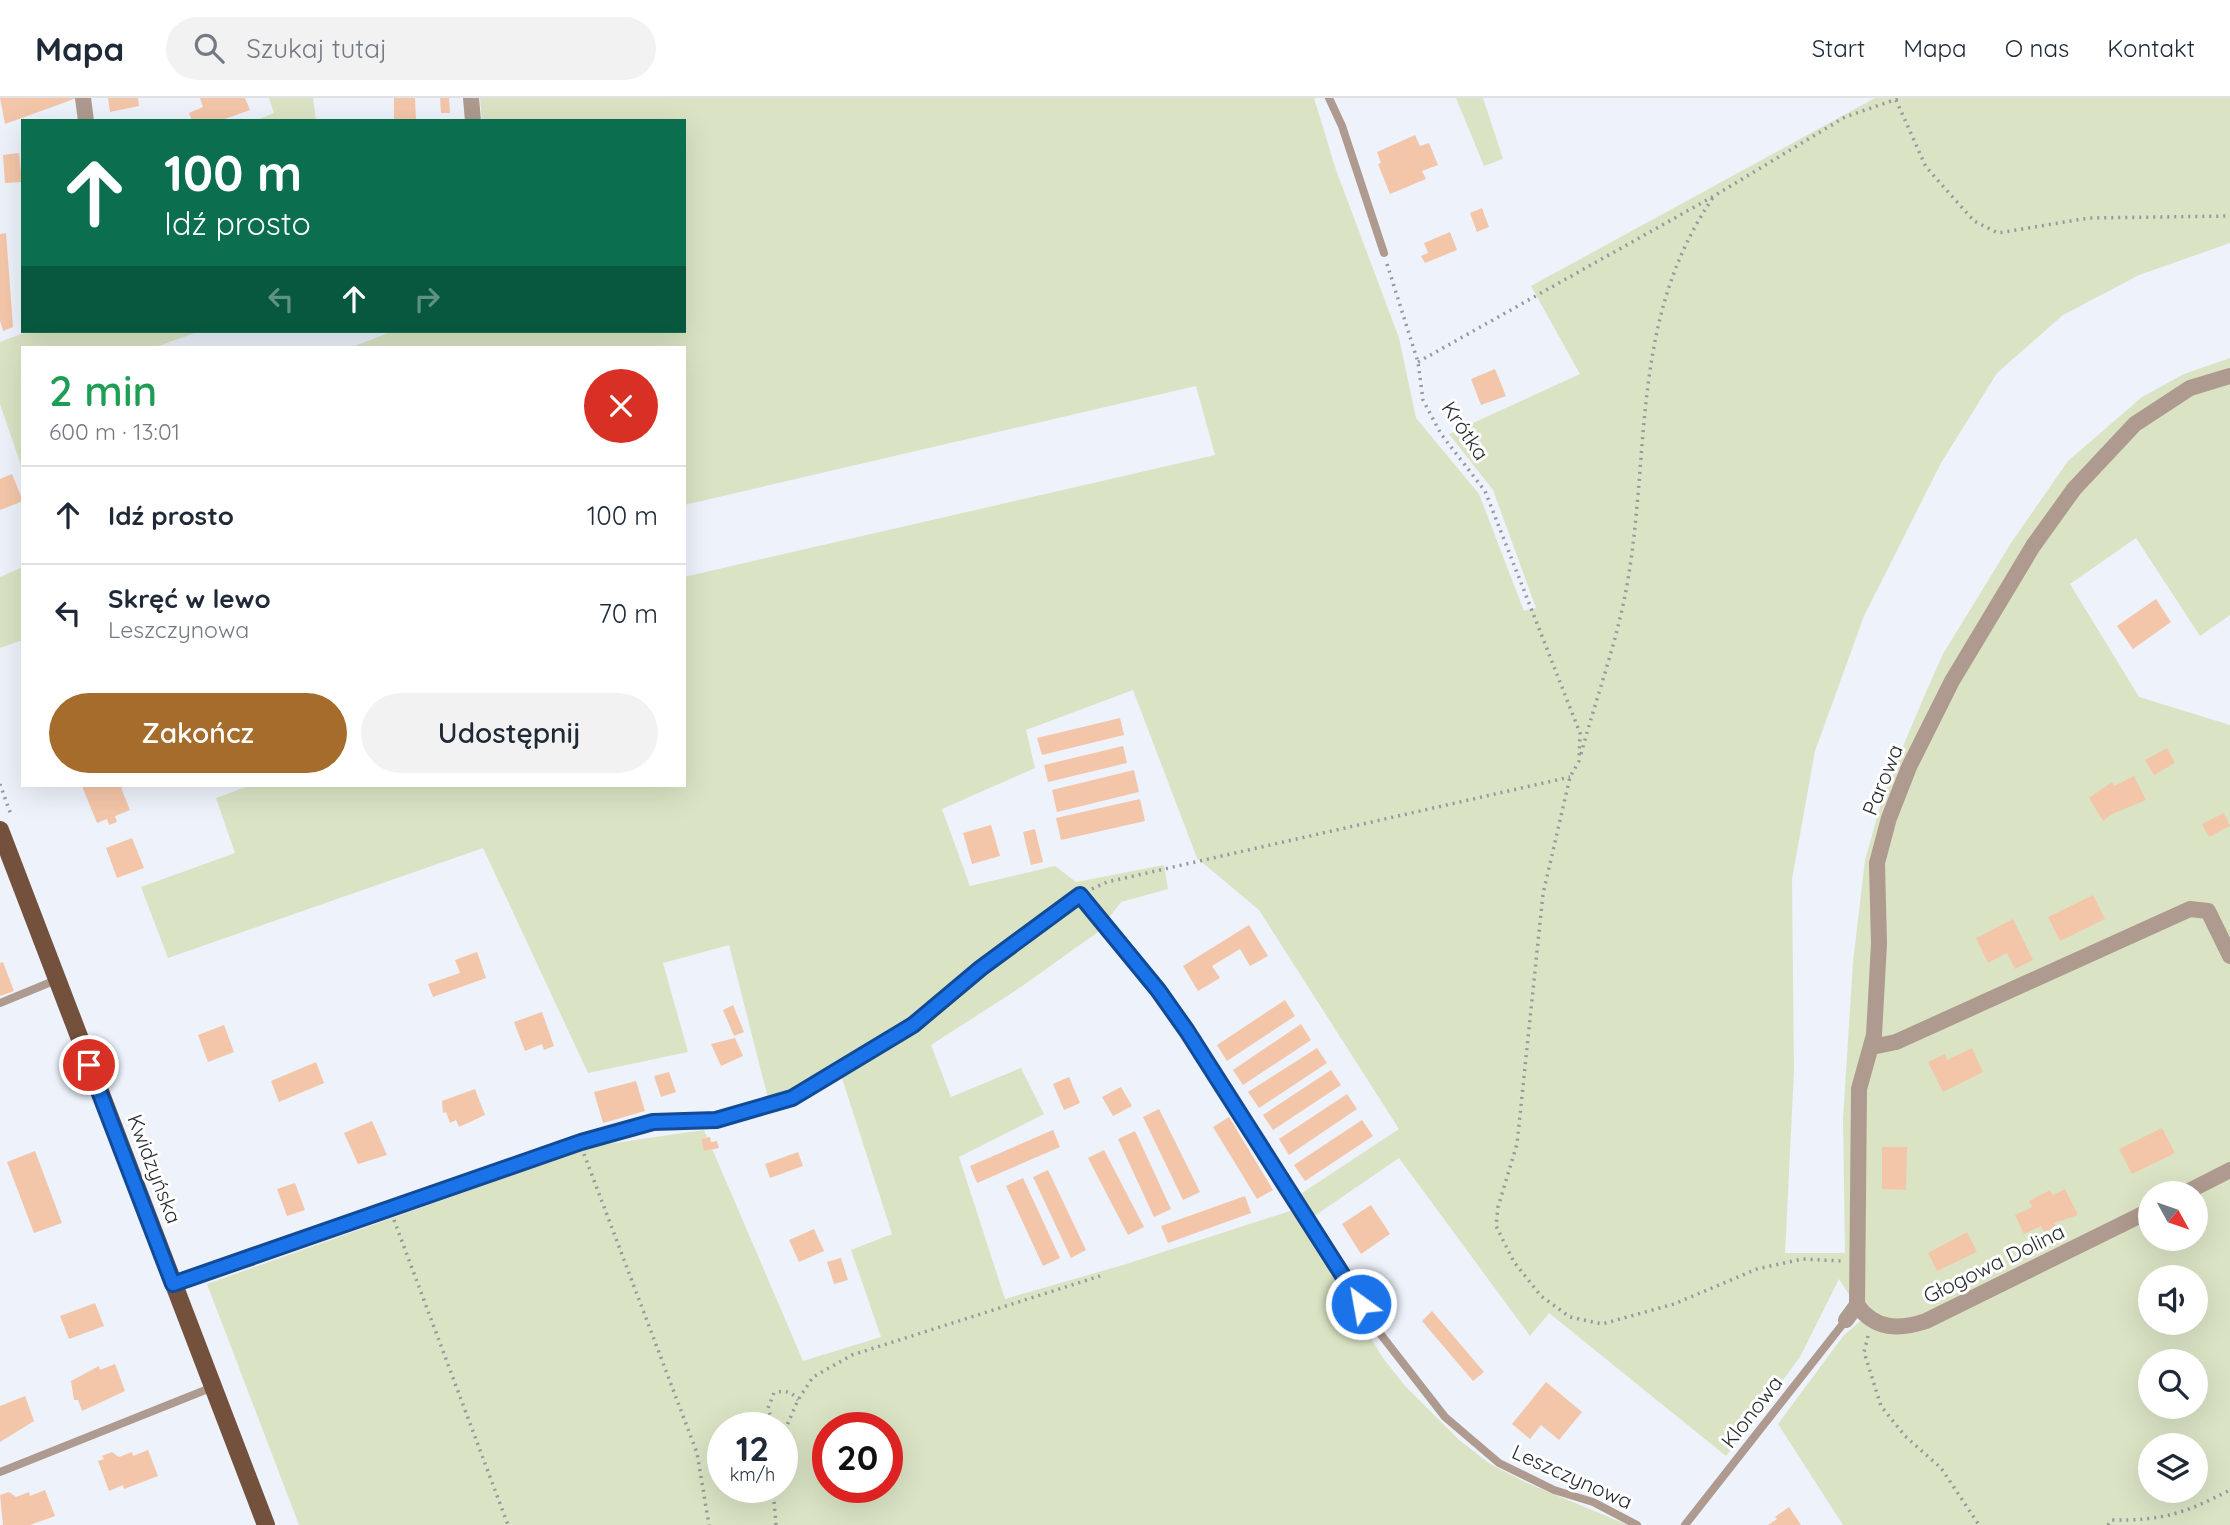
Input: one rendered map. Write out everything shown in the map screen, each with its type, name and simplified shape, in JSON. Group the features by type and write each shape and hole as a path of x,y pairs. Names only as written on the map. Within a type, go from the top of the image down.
{"main road":[{"name":"Kwidzyńska","path":"0,830 266,1525"}],"street":[{"path":"83,98 86,119"},
{"path":"471,98 473,119"},
{"name":"Parowa","path":"1861,1311 1857,1262 1859,1089 1872,1047 1879,944 1878,863 1889,818 1909,767 1952,681 2034,546 2074,489 2135,424 2190,388 2230,376"},
{"path":"1872,1047 1896,1042 2190,909 2208,911 2230,956"},
{"path":"2208,1181 2230,1170"},
{"name":"Głogowa Dolina","path":"1861,1311 1885,1326 1903,1329 1926,1321 2138,1216"},
{"path":"1846,1320 1861,1311"}],"lane":[{"path":"1329,98 1342,126 1384,253"},
{"path":"173,1284 581,1142 653,1122 716,1120 792,1098 913,1025 981,968 1080,895"},
{"name":"Leszczynowa","path":"1080,895 1158,990 1201,1052 1376,1327 1445,1417 1499,1464 1554,1490 1593,1502 1637,1525"},
{"path":"0,1003 57,980"},
{"name":"Klonowa","path":"1685,1525 1846,1320"},
{"path":"0,1472 213,1387"}],"path":[{"path":"1418,362 1714,196 1845,117 1898,99 1926,167 1974,221 1998,233 2089,218 2230,216"},
{"path":"1714,196 1692,228 1667,289 1646,388 1627,585 1579,761 1570,777 1543,894 1517,1144 1498,1207 1496,1226 1514,1262 1541,1296 1570,1317 1602,1324 1674,1304 1757,1269 1802,1259 1857,1262"},
{"name":"Krótka","path":"1384,253 1418,362 1423,400 1441,434 1485,491 1580,733 1579,761"},
{"path":"1080,895 1107,882 1570,777"},
{"path":"584,1155 697,1453 709,1525"},
{"path":"391,1214 508,1525"},
{"path":"793,1412 813,1377 852,1355 1100,1276"},
{"path":"1861,1311 1869,1332 1864,1352 1881,1406 1905,1436 1941,1468 1979,1525"},
{"path":"769,1412 774,1393 783,1391 798,1399"},
{"path":"2108,1525 2111,1520 2149,1521 2189,1511 2230,1490"},
{"path":"774,1503 776,1525"}],"green space":[{"path":"269,98 313,98 316,119 259,119 274,113"},
{"path":"480,98 1314,98 1336,170 1399,338 1416,418 1479,494 1524,611 1536,608 1493,490 1449,434 1580,374 1531,286 1875,98 2230,98 2230,243 2139,275 2063,315 1997,373 1941,463 1864,616 1815,751 1792,879 1794,1071 1785,1253 1845,1253 1843,1119 1853,962 1865,860 1885,789 1943,654 2011,543 2068,461 2142,397 2184,374 2230,358 2230,615 2200,636 2136,538 2070,584 2139,697 2230,725 2230,1525 1843,1525 1778,1424 1844,1335 1864,1318 1839,1279 1800,1357 1726,1456 1549,1313 1530,1336 1399,1158 1313,1217 1299,1195 1399,1129 1259,910 1197,858 1133,690 1026,730 1035,768 942,809 970,886 1055,866 1076,882 1164,865 1168,889 1121,902 1098,932 1018,989 931,1045 951,1097 1021,1068 1044,1114 959,1157 1005,1299 1123,1265 1293,1210 1383,1358 1405,1386 1458,1439 1490,1464 1527,1483 1628,1525 299,1525 207,1284 594,1146 704,1130 803,1361 881,1337 851,1250 892,1234 842,1078 791,1104 771,1110 729,945 663,963 688,1052 588,1073 483,848 168,958 141,887 235,853 216,798 246,787 686,787 686,577 1215,455 1196,386 686,505 686,346 354,346 389,333 686,333 686,119 482,119"},
{"path":"1456,98 1483,98 1503,159 1484,166"},
{"path":"24,333 194,333 159,346 21,346 21,465 0,404 0,342"},
{"path":"21,568 21,641 0,648 0,577"}],"building":[{"path":"0,98 77,98 5,124"},
{"path":"108,98 138,98 139,106 110,112"},
{"path":"200,98 245,98 250,110 225,119 191,119 189,113 203,107"},
{"path":"394,98 415,98 416,119 394,119"},
{"path":"440,98 449,98 450,113 441,113"},
{"path":"1415,135 1420,146 1429,143 1438,165 1422,171 1426,179 1390,194 1378,164 1381,163 1377,152"},
{"path":"19,153 21,182 5,183 3,155"},
{"path":"1482,208 1489,227 1477,232 1470,213"},
{"path":"1450,232 1457,250 1425,263 1421,256 1428,253 1424,243"},
{"path":"6,233 13,327 3,331 0,320 0,234"},
{"path":"1495,369 1506,396 1481,405 1471,379"},
{"path":"12,474 21,502 0,510 0,479"},
{"path":"2156,599 2171,622 2133,649 2117,626"},
{"path":"1120,718 1124,735 1042,755 1037,738"},
{"path":"1123,746 1127,763 1048,782 1044,765"},
{"path":"2167,748 2175,763 2154,775 2145,760"},
{"path":"1134,770 1139,792 1057,812 1052,790"},
{"path":"2134,776 2146,800 2112,814 2103,821 2089,798 2112,782 2114,786"},
{"path":"82,787 124,787 121,788 130,810 115,816 117,822 109,825 107,819 97,823"},
{"path":"1140,799 1145,821 1061,840 1056,818"},
{"path":"2224,813 2230,826 2209,837 2202,824"},
{"path":"991,825 1000,856 972,864 963,833"},
{"path":"1035,829 1043,862 1031,865 1023,832"},
{"path":"132,838 144,868 117,878 106,848"},
{"path":"2093,895 2105,919 2060,941 2048,917"},
{"path":"2013,919 2033,960 2015,969 2007,953 1988,963 1976,938"},
{"path":"1249,925 1268,956 1250,966 1240,949 1212,966 1220,978 1198,991 1183,966"},
{"path":"477,952 486,978 433,997 428,984 460,973 455,960"},
{"path":"3,962 14,991 0,996 0,963"},
{"path":"1285,1000 1295,1016 1227,1061 1217,1045"},
{"path":"733,1005 744,1032 734,1036 723,1010"},
{"path":"542,1012 554,1046 544,1050 542,1044 525,1051 514,1022"},
{"path":"1301,1024 1311,1040 1243,1085 1233,1070"},
{"path":"224,1025 234,1052 208,1062 198,1035"},
{"path":"735,1038 743,1056 721,1066 711,1044"},
{"path":"1317,1048 1327,1063 1259,1108 1248,1092"},
{"path":"1972,1048 1983,1072 1943,1092 1928,1062 1945,1054 1947,1060"},
{"path":"316,1062 324,1083 279,1102 271,1081"},
{"path":"1331,1070 1341,1085 1273,1130 1263,1115"},
{"path":"669,1072 676,1092 661,1097 654,1076"},
{"path":"1069,1077 1080,1103 1064,1110 1053,1084"},
{"path":"636,1081 645,1111 603,1123 594,1092"},
{"path":"1121,1087 1132,1106 1113,1116 1102,1097"},
{"path":"475,1089 485,1115 459,1127 456,1120 450,1123 446,1112 443,1113 442,1101"},
{"path":"1347,1094 1357,1109 1289,1155 1279,1139"},
{"path":"1159,1109 1200,1192 1183,1200 1143,1117"},
{"path":"1229,1117 1273,1190 1257,1199 1213,1127"},
{"path":"1362,1120 1373,1136 1305,1181 1294,1165"},
{"path":"372,1121 387,1155 358,1164 344,1133"},
{"path":"2162,1128 2175,1153 2132,1174 2119,1149"},
{"path":"1053,1130 1060,1147 977,1183 970,1166"},
{"path":"1135,1131 1171,1209 1154,1217 1118,1139"},
{"path":"710,1137 711,1142 717,1141 719,1148 704,1151 701,1139"},
{"path":"1882,1147 1907,1147 1906,1190 1882,1189"},
{"path":"1104,1150 1144,1227 1128,1235 1088,1158"},
{"path":"35,1151 62,1223 34,1233 7,1162"},
{"path":"798,1152 803,1166 770,1178 765,1164"},
{"path":"1048,1170 1086,1250 1071,1258 1033,1177"},
{"path":"1023,1178 1060,1258 1043,1266 1006,1186"},
{"path":"295,1183 305,1210 287,1216 277,1189"},
{"path":"2065,1189 2078,1215 2054,1223 2056,1226 2044,1232 2041,1226 2024,1234 2015,1215 2032,1207 2029,1201 2050,1190 2053,1195"},
{"path":"1245,1196 1251,1213 1168,1243 1161,1226"},
{"path":"1371,1205 1390,1234 1361,1254 1342,1224"},
{"path":"814,1229 824,1251 799,1262 789,1240"},
{"path":"1967,1232 1977,1252 1937,1271 1928,1253"},
{"path":"841,1258 848,1280 834,1284 827,1262"},
{"path":"95,1303 104,1326 69,1339 60,1316"},
{"path":"1432,1311 1484,1372 1473,1381 1422,1321"},
{"path":"115,1364 125,1391 82,1411 78,1400 74,1400 71,1381 99,1366 100,1370"},
{"path":"1546,1382 1582,1412 1559,1440 1541,1425 1530,1439 1512,1424"},
{"path":"25,1396 34,1421 0,1442 0,1406"},
{"path":"148,1450 158,1476 124,1489 123,1485 109,1491 98,1461 104,1459 102,1456 112,1452 119,1457 132,1452 133,1456"},
{"path":"45,1490 55,1516 30,1525 3,1525 0,1495 9,1492 16,1497 29,1492 30,1496"},
{"path":"1789,1507 1801,1525 1768,1525 1777,1519 1775,1517"}],"route":[{"path":"89,1065 173,1284 581,1142 653,1122 716,1120 792,1098 913,1025 981,968 1080,895 1158,990 1187,1031 1361,1304"}]}
